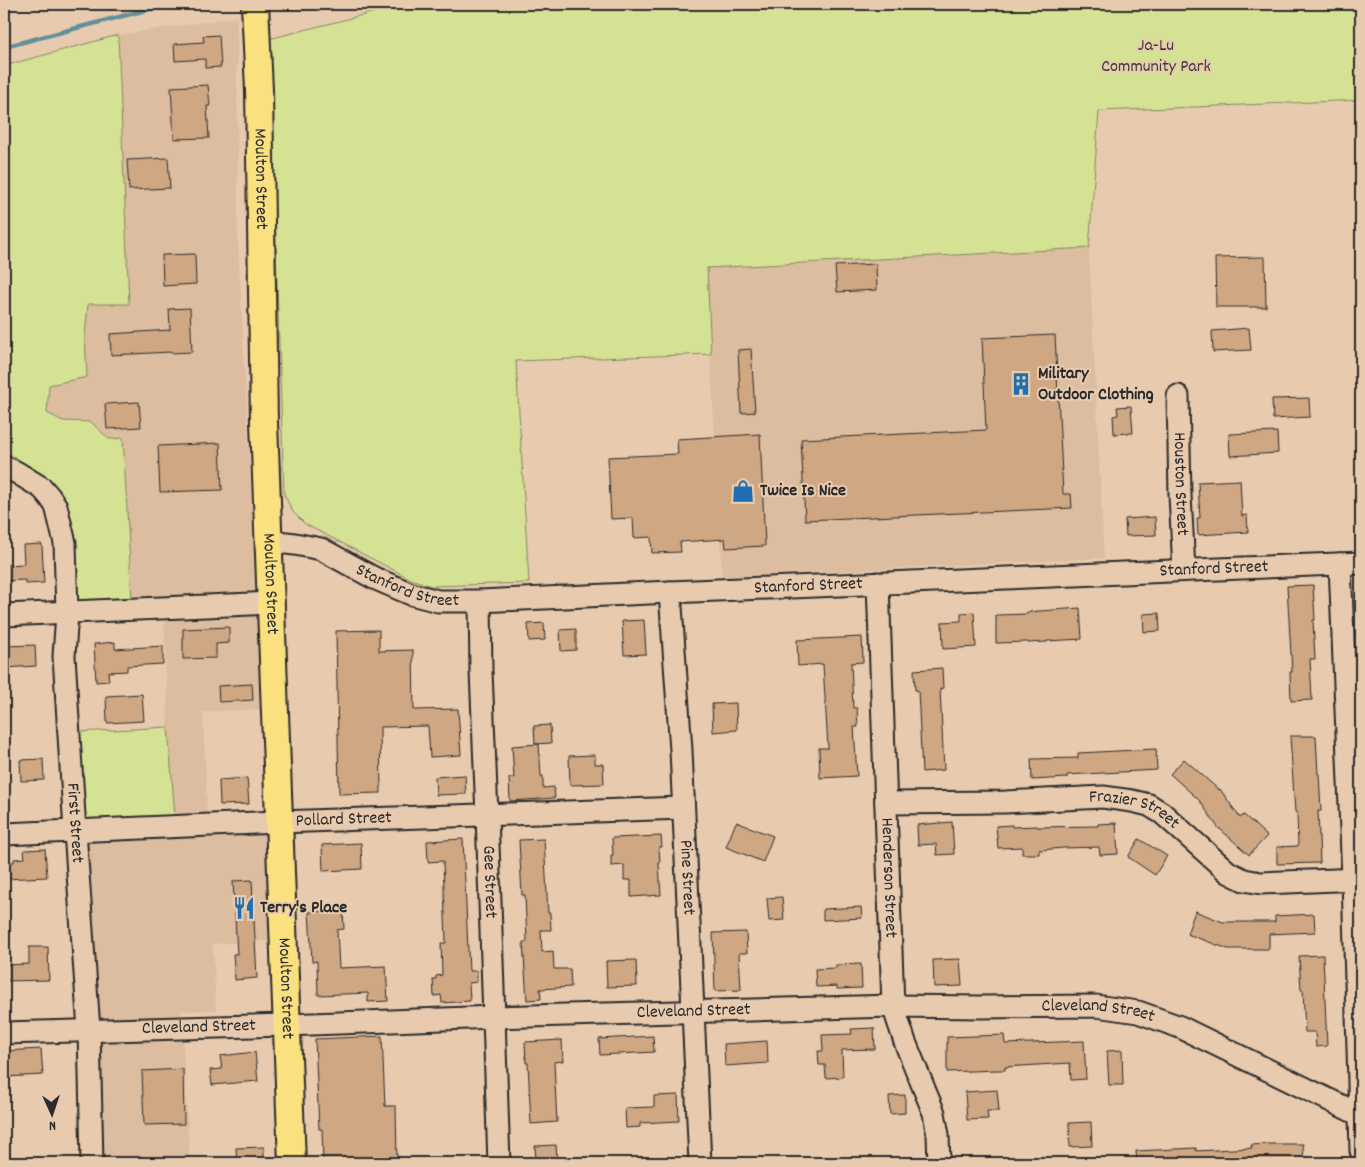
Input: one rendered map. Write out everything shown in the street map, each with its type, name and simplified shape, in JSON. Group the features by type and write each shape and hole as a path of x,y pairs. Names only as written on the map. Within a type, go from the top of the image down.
{"main road":[{"name":"Moulton Street","path":"255,14 259,100 264,422 292,1163"}],"street":[{"name":"Houston Street","path":"1178,396 1184,570"},
{"name":"First Street","path":"4,467 42,488 56,506 65,543 67,613 64,656 89,1030 92,1163"},
{"name":"Stanford Street","path":"269,541 321,549 374,578 412,594 438,601 480,601 1361,563"},
{"path":"1340,564 1354,722 1361,1151"},
{"name":"Henderson Street","path":"878,583 893,1006 905,1042 934,1113 938,1135 939,1163"},
{"name":"Pine Street","path":"670,592 683,808 700,1163"},
{"name":"Gee Street","path":"480,601 499,1163"},
{"path":"4,615 271,603"},
{"name":"Frazier Street","path":"886,803 1005,802 1103,797 1132,801 1149,805 1162,813 1228,872 1244,880 1261,883 1357,879"},
{"name":"Pollard Street","path":"4,834 683,808"},
{"name":"Cleveland Street","path":"4,1033 893,1006 1096,1006 1138,1012 1180,1027 1360,1114"}],"shaded area":[{"path":"237,17 238,239 262,709 203,712 208,836 268,834 272,941 213,944 216,1010 181,1011 190,1163 100,1163 84,838 176,834 168,727 164,618 132,601 109,439 91,423 63,421 47,413 49,384 85,336 88,303 129,304 118,35"},
{"path":"1089,248 1104,558 722,577 706,268"}],"green space":[{"name":"Ja-Lu Community Park","path":"406,4 1361,4 1361,100 1099,111 1089,248 707,268 711,354 516,361 529,583 431,586 411,579 305,524 293,512 284,494 269,39"},
{"path":"118,35 129,304 88,304 85,336 87,377 49,385 47,413 63,421 91,422 109,439 123,438 132,601 77,604 72,527 67,509 44,479 17,458 4,452 4,66"},
{"path":"168,727 175,817 84,820 79,732"}],"building":[{"path":"219,35 221,67 205,68 205,59 175,61 174,44 204,42 203,36"},
{"path":"208,85 210,106 207,106 209,138 174,139 171,87"},
{"path":"168,158 170,188 129,190 127,160"},
{"path":"195,254 196,284 163,286 162,255"},
{"path":"1265,257 1266,307 1216,307 1215,258"},
{"path":"876,264 877,290 837,292 835,266"},
{"path":"190,308 192,352 111,355 110,334 170,330 169,309"},
{"path":"1249,328 1251,350 1213,352 1212,331"},
{"name":"Military Outdoor Clothing","path":"1055,335 1063,494 1071,494 1072,508 805,520 801,439 986,430 982,338"},
{"path":"751,349 755,412 741,413 738,350"},
{"path":"1309,398 1310,417 1273,419 1272,399"},
{"path":"139,402 141,427 107,429 105,404"},
{"path":"1131,406 1133,433 1114,434 1113,416 1118,415 1117,407"},
{"path":"1277,432 1278,453 1230,456 1229,434"},
{"path":"760,434 765,546 726,548 725,539 680,542 681,552 652,553 651,537 634,538 633,518 611,519 608,457 678,454 677,439"},
{"path":"220,443 222,490 160,492 158,446"},
{"path":"1240,480 1242,516 1247,515 1248,532 1198,535 1197,518 1200,518 1198,482"},
{"path":"1155,517 1156,535 1126,536 1125,519"},
{"path":"42,544 44,583 25,584 25,580 4,581 4,565 24,564 23,545"},
{"path":"1313,585 1315,659 1310,659 1312,700 1291,701 1290,672 1292,672 1287,586"},
{"path":"1080,608 1082,639 996,643 996,615 1027,614 1027,612"},
{"path":"974,612 976,647 943,649 942,622 961,621 961,613"},
{"path":"1159,613 1160,631 1144,632 1143,614"},
{"path":"644,620 646,654 624,655 622,621"},
{"path":"544,623 545,640 529,641 528,624"},
{"path":"229,627 229,643 216,644 216,658 183,659 183,629"},
{"path":"576,629 576,650 561,651 560,630"},
{"path":"379,630 379,651 413,650 414,710 458,709 461,755 430,757 428,726 380,727 381,793 339,794 336,631"},
{"path":"862,637 863,662 851,663 853,708 857,708 858,727 854,727 857,776 820,778 819,748 828,748 823,664 798,666 797,640"},
{"path":"115,642 115,649 163,646 163,664 127,666 127,671 108,672 109,681 96,682 94,644"},
{"path":"35,645 36,666 4,668 4,646"},
{"path":"942,668 943,688 940,689 944,770 922,772 918,690 915,690 914,670"},
{"path":"252,684 253,700 219,702 218,686"},
{"path":"142,694 144,721 107,723 106,696"},
{"path":"736,703 737,730 713,732 712,704"},
{"path":"550,725 551,743 535,744 534,726"},
{"path":"1290,736 1316,736 1321,811 1318,811 1320,863 1277,864 1277,847 1298,846"},
{"path":"539,744 543,788 554,787 555,798 510,801 509,778 514,778 512,746"},
{"path":"1156,749 1157,770 1067,775 1067,778 1032,780 1031,759 1078,758 1078,753"},
{"path":"595,755 595,764 603,764 604,784 570,785 569,756"},
{"path":"43,759 44,780 21,781 20,760"},
{"path":"1184,759 1220,789 1240,818 1244,815 1267,836 1249,855 1219,829 1199,800 1170,774"},
{"path":"465,775 466,794 436,795 435,777"},
{"path":"247,778 249,804 220,805 219,780"},
{"path":"736,822 773,836 763,862 726,847"},
{"path":"952,822 954,854 937,855 936,844 918,845 917,825"},
{"path":"1116,823 1118,854 1100,855 1099,847 1039,850 1039,854 1022,854 1022,847 998,848 996,826 1098,826 1098,824"},
{"path":"661,836 662,847 659,847 659,863 661,895 631,897 631,880 624,880 624,865 611,866 611,855 613,855 612,838"},
{"path":"463,839 469,971 477,971 477,982 469,983 470,1001 442,1003 441,995 434,996 433,979 436,979 436,976 442,975 441,943 446,943 443,861 428,862 427,841"},
{"path":"544,839 548,913 550,913 551,930 541,930 542,952 553,951 554,969 570,969 571,987 540,989 541,999 527,1000 523,942 527,942 525,895 522,895 519,840"},
{"path":"1139,839 1167,856 1155,875 1128,857"},
{"path":"361,843 362,869 323,871 322,845"},
{"path":"45,849 47,877 4,879 4,862 14,862 14,859 25,858 24,850"},
{"path":"252,880 257,978 235,980 233,954 237,954 233,881"},
{"path":"782,897 784,920 769,921 767,898"},
{"path":"861,907 862,918 823,920 823,909"},
{"path":"343,910 344,929 337,930 339,968 386,966 388,1001 368,1002 368,993 318,995 317,961 312,962 309,912"},
{"path":"1195,911 1223,922 1275,922 1275,916 1314,914 1315,932 1269,934 1269,949 1228,949 1187,934"},
{"path":"746,932 747,953 739,953 741,990 715,991 713,933"},
{"path":"29,947 48,947 49,980 4,981 4,965 29,964"},
{"path":"1323,955 1327,1046 1316,1047 1315,1032 1305,1032 1299,956"},
{"path":"960,959 962,986 934,987 933,960"},
{"path":"636,960 637,986 607,987 606,961"},
{"path":"861,964 862,988 837,989 837,986 816,987 815,969 836,968 836,965"},
{"path":"874,1028 875,1049 842,1050 843,1077 826,1078 825,1065 819,1065 818,1051 823,1051 822,1035 852,1034 851,1029"},
{"path":"1004,1035 1005,1044 1084,1041 1086,1079 1071,1080 1070,1063 1005,1067 1005,1070 947,1072 947,1037"},
{"path":"382,1036 385,1106 396,1106 397,1161 381,1163 323,1163 322,1129 319,1129 315,1039"},
{"path":"653,1036 654,1052 600,1055 599,1039"},
{"path":"562,1040 563,1061 554,1062 557,1122 531,1124 525,1042"},
{"path":"767,1041 768,1063 725,1066 724,1044"},
{"path":"41,1049 43,1075 4,1077 4,1051"},
{"path":"1122,1050 1123,1085 1109,1085 1107,1051"},
{"path":"255,1052 258,1081 212,1085 210,1070 222,1069 220,1056"},
{"path":"183,1069 184,1124 144,1125 142,1071"},
{"path":"997,1090 999,1111 987,1111 988,1119 967,1120 965,1092"},
{"path":"678,1095 679,1121 640,1123 640,1127 626,1128 625,1108 654,1107 654,1096"},
{"path":"905,1095 905,1113 890,1114 889,1096"},
{"path":"1091,1122 1092,1146 1070,1147 1069,1123"},
{"path":"1303,1144 1304,1163 1137,1163 1136,1151 1196,1148 1196,1151 1252,1148 1251,1145"},
{"path":"556,1145 557,1159 536,1160 535,1146"},
{"path":"264,1147 264,1163 237,1163 236,1148"}],"waterway":[{"path":"4,47 169,4"}],"place":[{"name":"Military Outdoor Clothing","path":"1021,384"},
{"name":"Twice Is Nice","path":"743,491"},
{"name":"Terry's Place","path":"244,908"}]}
